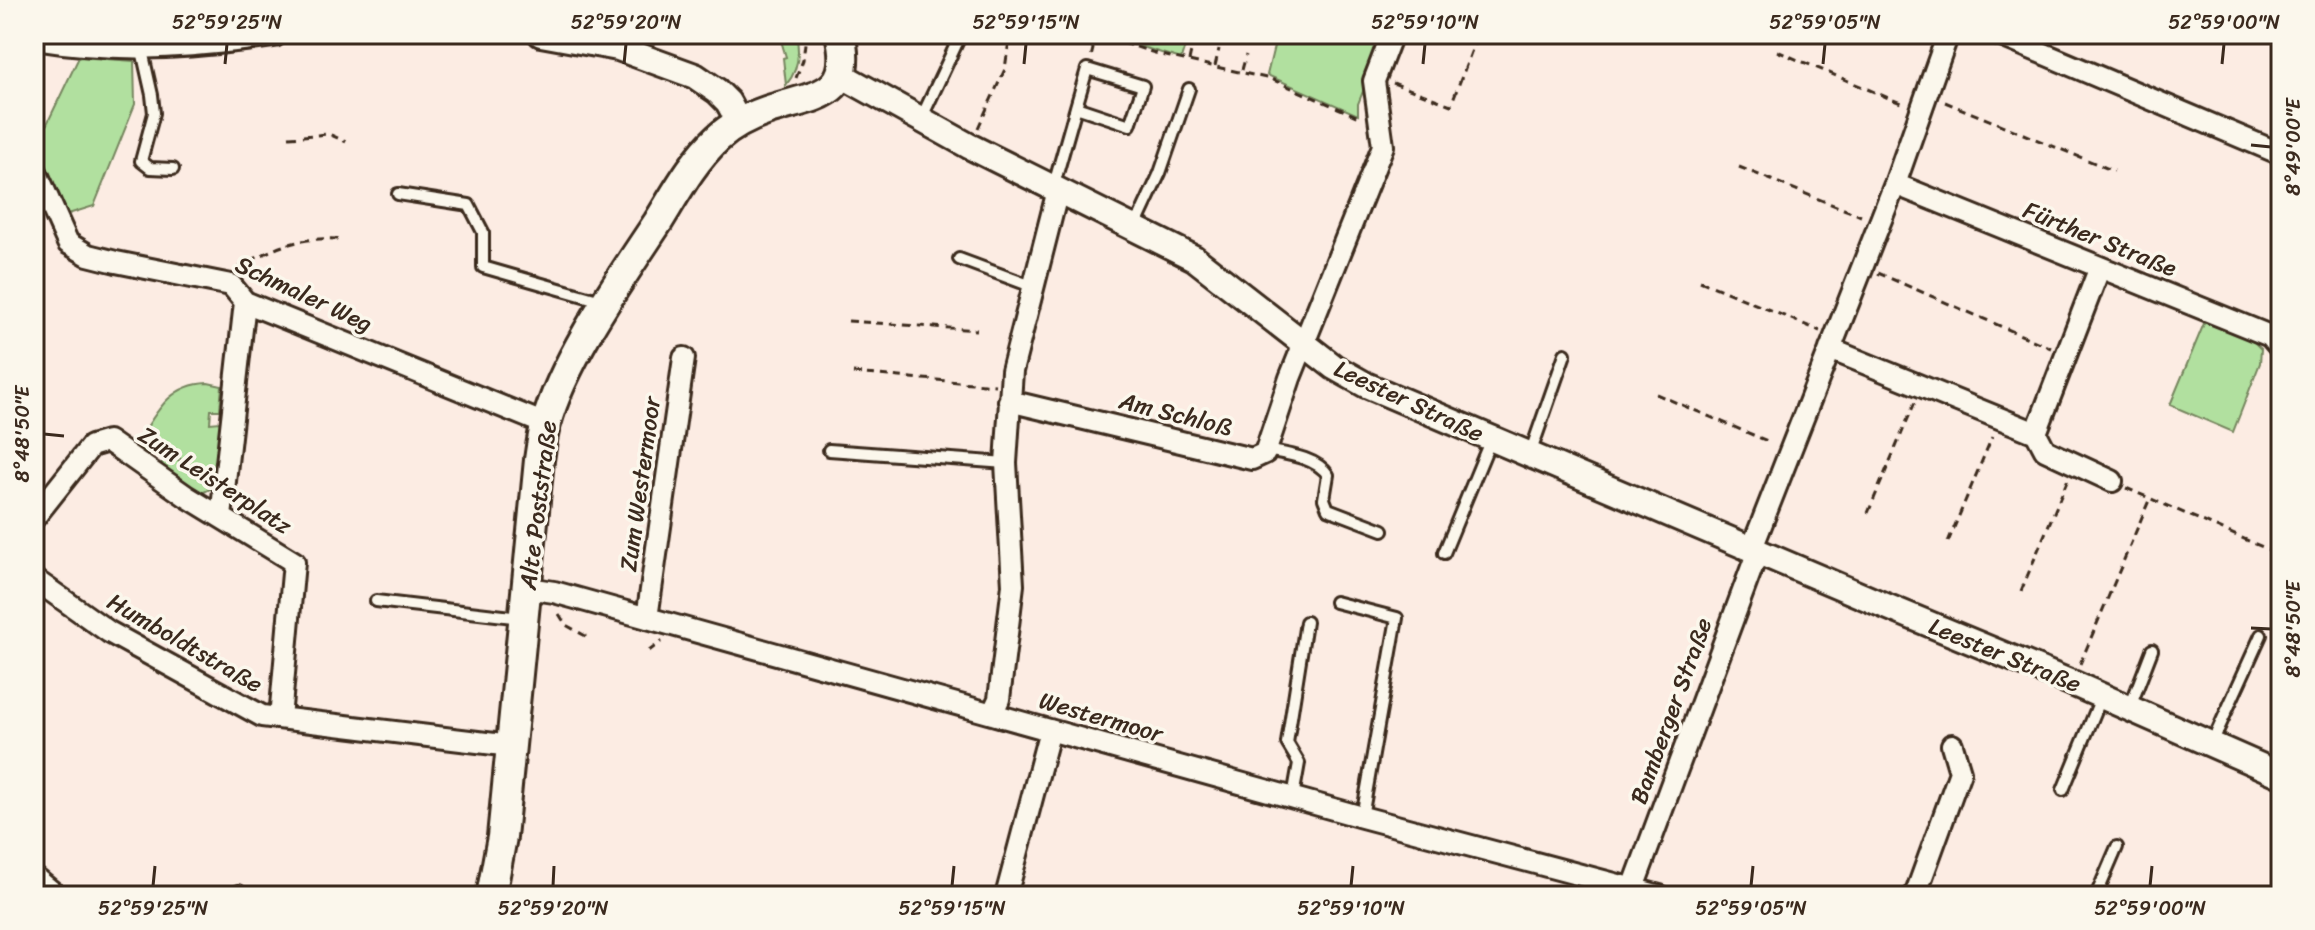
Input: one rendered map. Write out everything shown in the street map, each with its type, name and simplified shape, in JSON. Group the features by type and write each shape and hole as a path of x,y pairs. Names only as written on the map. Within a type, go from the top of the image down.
{"main road":[{"path":"739,122 826,92 834,86 845,62 840,34"},
{"name":"Alte Poststraße","path":"491,896 502,837 524,618 541,590 539,460 545,424 555,397 607,303 697,161 719,137 739,122"}],"street":[{"path":"34,37 110,47 146,42 198,45 274,34"},
{"path":"541,34 618,48 695,76 728,102 739,122"},
{"path":"1266,450 1290,378 1383,146 1375,76 1392,34"},
{"name":"Bamberger Straße","path":"1633,888 1790,451 1895,184 1948,34"},
{"path":"1997,34 2281,154"},
{"name":"Leester Straße","path":"841,75 969,146 1194,258 1305,346 1366,385 2072,683 2281,775"},
{"name":"Schmaler Weg","path":"34,167 68,243 88,255 231,285 245,302 545,424"},
{"name":"Fürther Straße","path":"1895,184 2270,336 2281,349"},
{"path":"992,714 999,699 1013,585 1006,463 1010,394 1056,189"},
{"path":"2036,433 2100,267"},
{"path":"221,517 245,302"},
{"path":"1832,343 1922,388 2036,433 2045,450 2112,481"},
{"name":"Zum Westermoor","path":"647,618 684,358"},
{"name":"Am Schloß","path":"1010,394 1252,459 1266,450"},
{"name":"Zum Leisterplatz","path":"34,518 91,446 108,441 186,496 294,562 280,718"},
{"name":"Humboldtstraße","path":"34,579 109,632 262,716 511,746"},
{"name":"Westermoor","path":"541,590 1362,817 1660,896"},
{"path":"1006,896 1050,730"},
{"path":"1915,896 1960,772 1952,745"}],"lane":[{"path":"921,120 961,34"},
{"path":"146,42 154,113 141,161 150,168 173,169"},
{"path":"1056,189 1076,107 1087,69 1143,86 1130,125 1076,107"},
{"path":"1135,227 1160,173 1189,89"},
{"path":"398,194 469,205 483,232 483,267 607,303"},
{"path":"959,259 1034,287"},
{"path":"1529,456 1565,354"},
{"path":"1444,553 1491,439"},
{"path":"829,450 1006,463"},
{"path":"1266,450 1290,454 1322,467 1328,475 1324,499 1328,509 1383,530"},
{"path":"376,601 524,618"},
{"path":"1335,602 1397,618 1362,817"},
{"path":"1293,797 1299,763 1287,743 1306,622"},
{"path":"2211,745 2261,635"},
{"path":"2129,709 2152,650"},
{"path":"2063,790 2101,696"},
{"path":"2096,896 2117,847"}],"path":[{"path":"781,106 803,60 807,34"},
{"path":"969,146 1005,69 1010,34"},
{"path":"1087,69 1093,49 1088,34"},
{"path":"1096,34 1161,55 1271,79 1379,126"},
{"path":"1375,76 1451,105 1478,34"},
{"path":"1189,61 1193,43"},
{"path":"1215,66 1219,49"},
{"path":"1777,51 2114,171"},
{"path":"1241,72 1246,55"},
{"path":"289,137 329,134 346,142"},
{"path":"1739,167 1880,223"},
{"path":"225,284 227,275 285,243 313,238 340,239"},
{"path":"1863,267 2066,354"},
{"path":"1700,281 1832,343"},
{"path":"848,321 977,330"},
{"path":"853,373 1010,394"},
{"path":"1868,513 1922,388"},
{"path":"1656,394 1790,451"},
{"path":"1948,542 1999,418"},
{"path":"2021,591 2074,465"},
{"path":"2112,481 2281,555"},
{"path":"2072,683 2150,498"},
{"path":"541,590 554,604 566,625 589,638"}],"green space":[{"path":"779,34 796,34 797,41 795,67 786,85 783,58 786,57"},
{"path":"1100,34 1176,34 1175,40 1186,43 1181,59"},
{"path":"1277,34 1386,34 1358,104 1358,115 1267,75"},
{"path":"79,57 134,61 135,104 94,206 65,215 34,151"},
{"path":"2205,321 2250,338 2261,349 2260,363 2233,432 2170,405"},
{"path":"208,383 222,386 220,410 211,410 210,423 220,422 221,426 214,487 202,493 160,466 169,452 185,466 174,449 155,439 146,456 134,448 155,414 172,396 182,389"}]}
